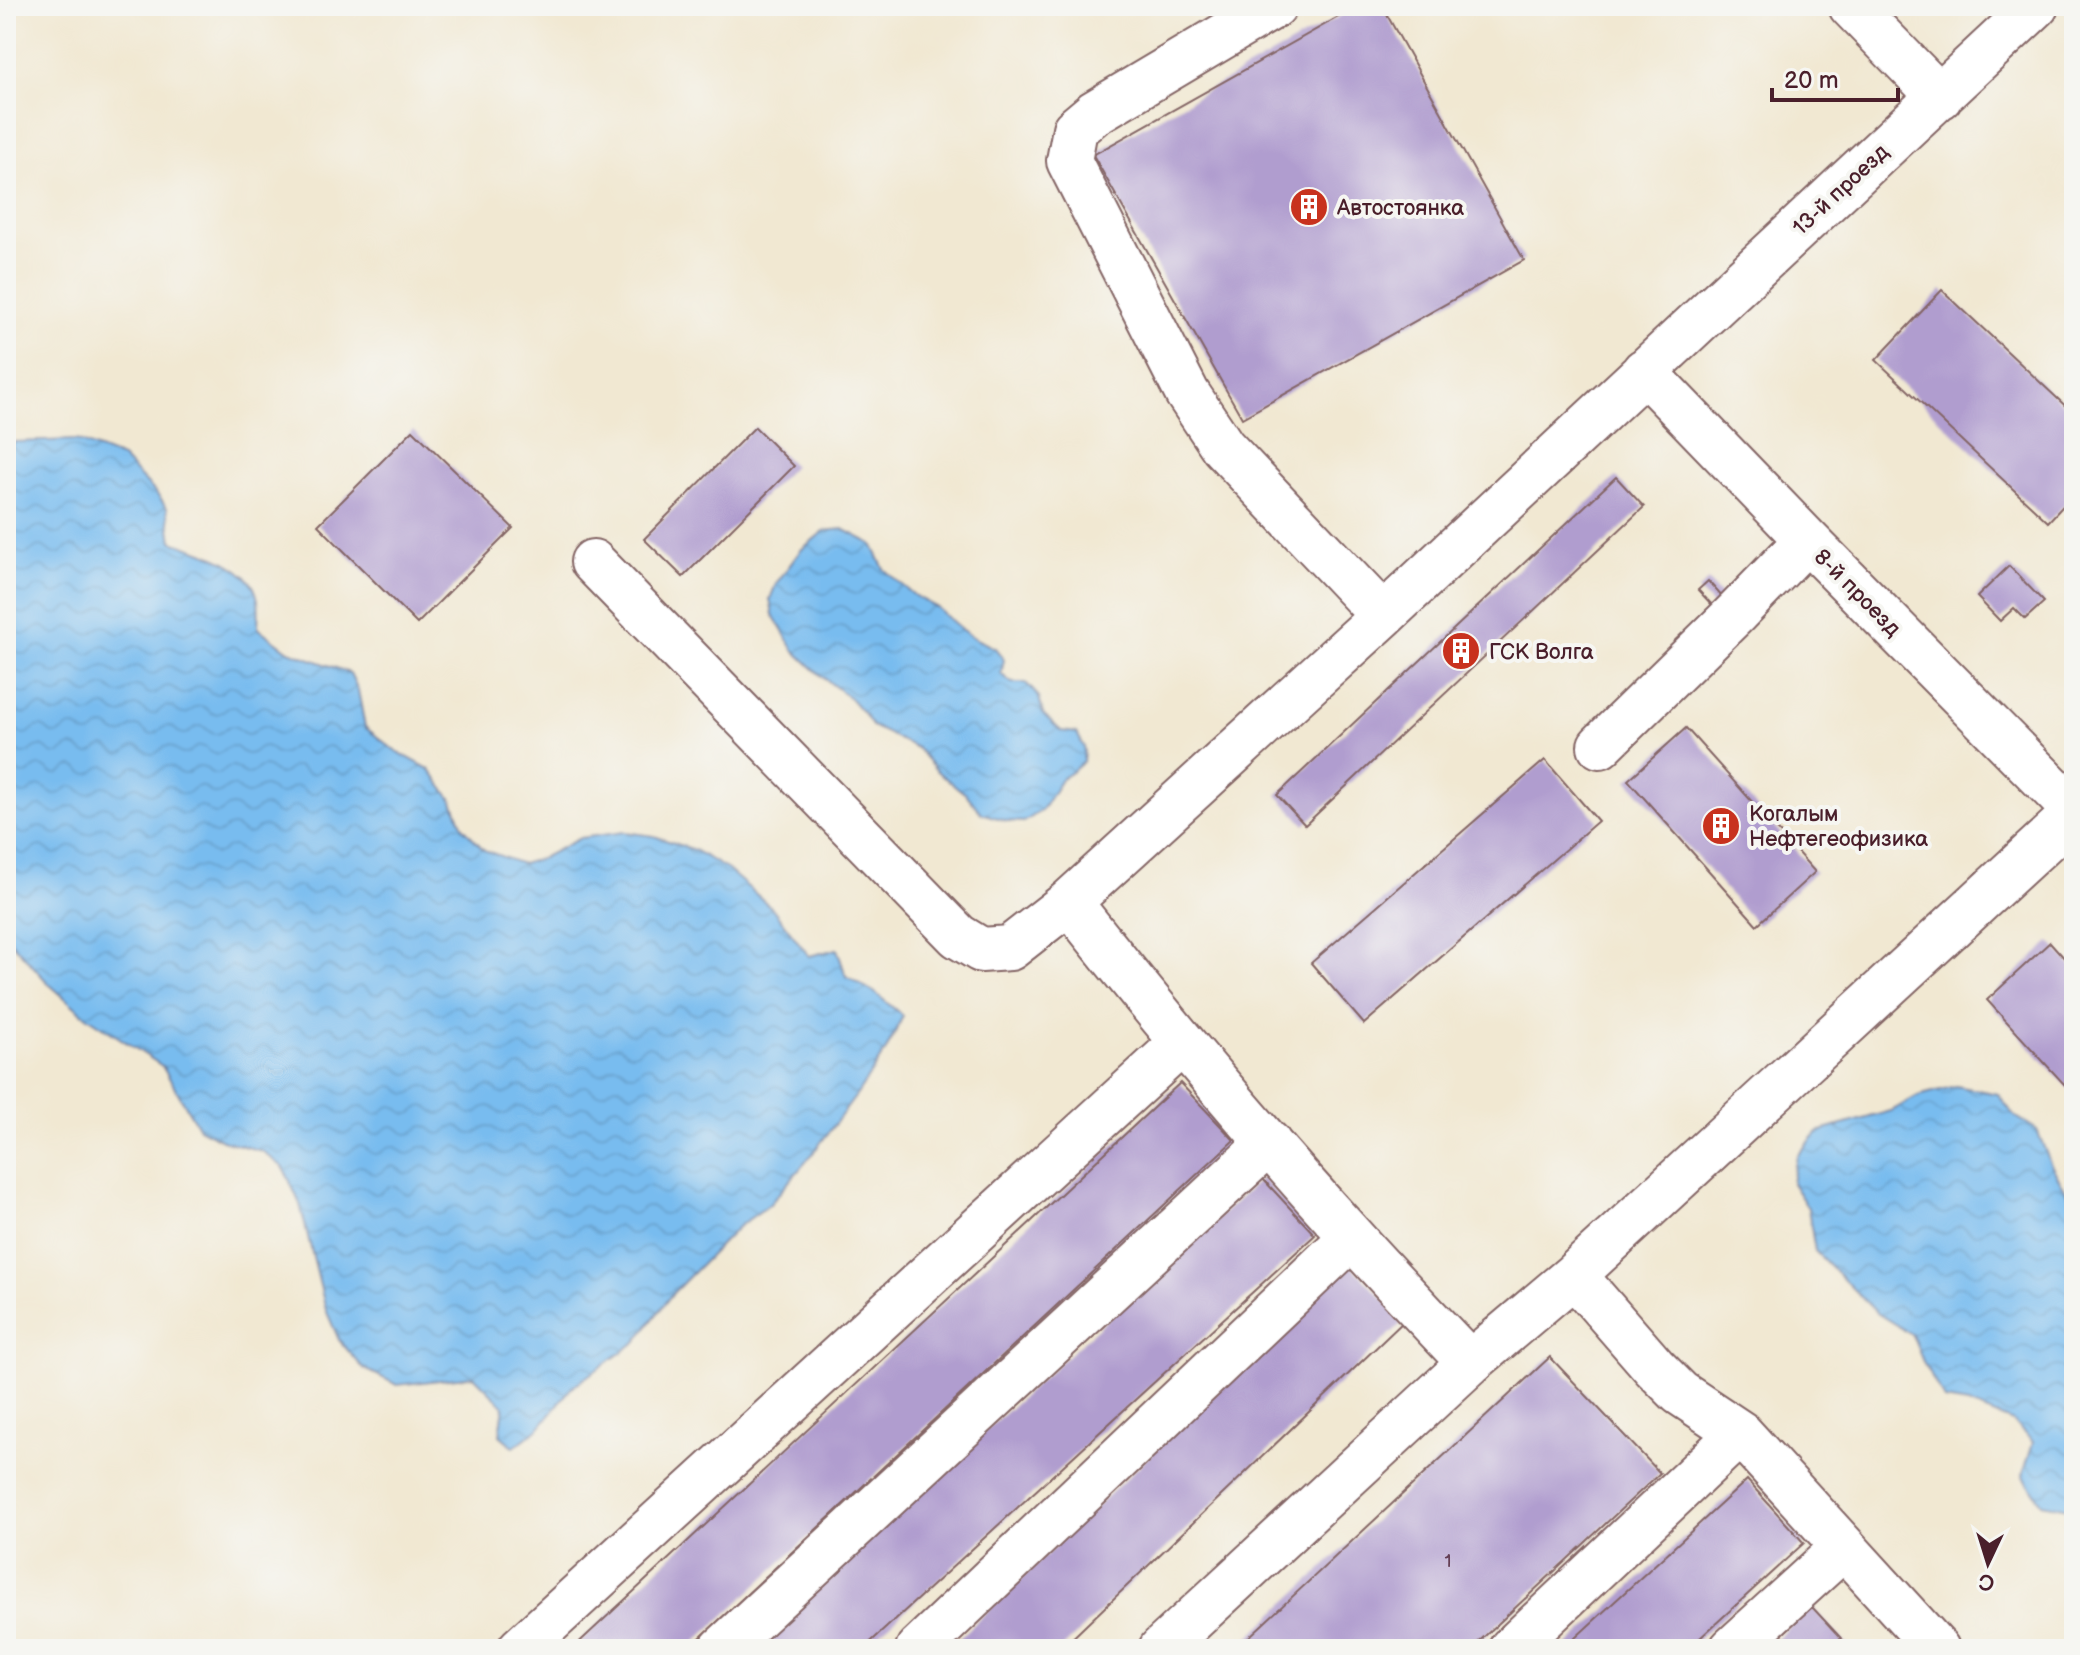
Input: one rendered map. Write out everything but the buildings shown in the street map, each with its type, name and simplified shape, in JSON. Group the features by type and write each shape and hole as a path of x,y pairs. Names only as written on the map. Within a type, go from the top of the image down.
{"street":[{"path":"1274,6 1094,113 1075,129 1069,161 1187,393 1223,447 1383,616"},
{"path":"1851,6 1940,97"},
{"name":"13-й проезд","path":"593,562 958,936 981,950 1010,948 1069,902 1383,616 2036,6"},
{"name":"8-й проезд","path":"1644,371 2074,812"},
{"path":"1600,746 1807,540"},
{"path":"1161,1649 1470,1363 1574,1275 2074,812"},
{"path":"1069,902 1182,1043 1352,1237 1470,1363"},
{"path":"520,1649 1182,1043"},
{"path":"722,1649 1269,1143"},
{"path":"918,1649 1352,1237"},
{"path":"1574,1275 1680,1393 1740,1433 1934,1648"},
{"path":"1511,1649 1740,1433"},
{"path":"1732,1649 1844,1547"}],"water":[{"path":"76,440 122,458 155,492 167,508 172,541 222,560 245,575 257,596 258,628 289,651 350,673 358,690 365,727 394,750 429,769 453,801 463,827 484,850 522,864 542,858 580,838 624,832 654,836 694,850 728,870 772,908 809,956 837,949 846,976 874,992 903,1016 886,1050 858,1093 770,1204 738,1227 671,1295 636,1342 572,1387 540,1427 514,1447 500,1435 504,1406 474,1376 397,1385 363,1368 339,1340 326,1310 300,1204 284,1168 262,1151 222,1140 199,1128 162,1066 82,1013 49,984 6,936 6,451 14,442"},
{"path":"843,529 872,544 884,569 915,596 936,607 962,630 995,648 1004,660 1001,674 1012,683 1026,683 1039,697 1043,714 1061,731 1077,733 1084,747 1083,762 1062,778 1042,810 1024,822 1007,821 981,813 967,795 939,773 917,748 872,726 852,700 794,650 773,615 770,599 776,584 801,550 824,531"},
{"path":"1956,1086 1998,1094 2015,1116 2037,1130 2051,1165 2074,1204 2074,1509 2042,1503 2023,1475 2033,1442 2013,1422 1968,1404 1945,1400 1924,1364 1912,1335 1877,1313 1815,1251 1808,1208 1792,1183 1797,1156 1818,1132 1891,1111 1918,1096"}],"place":[{"name":"Автостоянка","path":"1309,207"},
{"name":"ГСК Волга","path":"1461,651"},
{"name":"Когалым Нефтегеофизика","path":"1721,826"}]}
